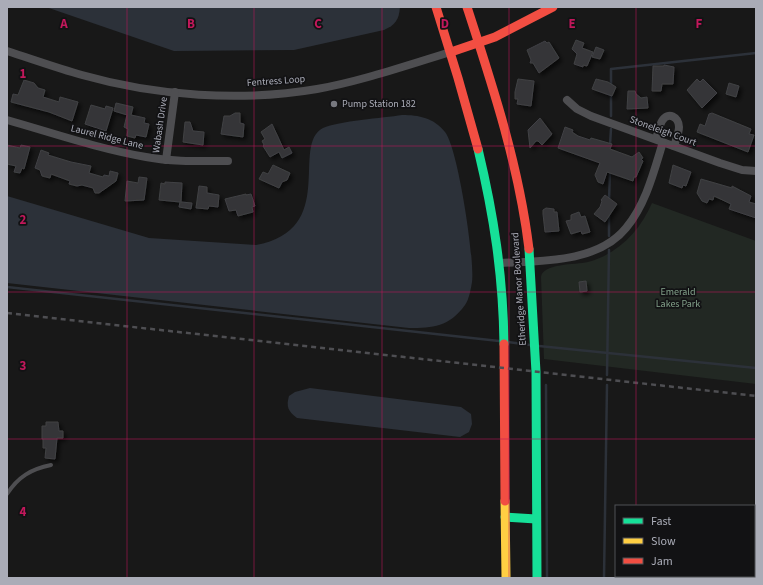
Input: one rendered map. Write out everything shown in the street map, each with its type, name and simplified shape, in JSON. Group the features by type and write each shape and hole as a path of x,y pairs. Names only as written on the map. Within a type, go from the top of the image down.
{"main road":[{"name":"Etheridge Manor Boulevard","path":"436,7 451,52 473,132 493,212 500,263 503,296 506,578"},
{"name":"Etheridge Manor Boulevard","path":"467,7 504,122 524,209 530,261 536,372 537,578"},
{"name":"Fentress Loop","path":"451,52 479,44 542,10 553,7"},
{"path":"505,517 536,519"}],"street":[{"name":"Fentress Loop","path":"7,51 83,76 175,92 226,95 262,94 317,89 451,52"},
{"name":"Wabash Drive","path":"166,160 175,92"},
{"name":"Stoneleigh Court","path":"567,100 577,109 591,116 728,166 742,170 756,171"},
{"path":"500,263 530,261 586,253 602,247 615,239 625,229 643,201 660,141 662,121 671,115 675,117 679,127 674,146"},
{"name":"Laurel Ridge Lane","path":"7,120 111,150 185,162 228,161"}],"lane":[{"path":"7,494 14,482 26,473 39,468 51,466"}],"green space":[{"name":"Emerald Lakes Park","path":"652,203 756,241 756,384 544,359 541,277 543,272 547,269 560,265 588,262 609,253 627,240 634,232 641,223"}],"shaded area":[{"path":"46,7 400,7 396,22 384,30 294,50 174,51"},
{"path":"402,115 426,118 441,127 450,142 460,181 471,252 472,282 469,297 466,303 453,318 440,325 426,328 409,328 7,283 7,196 149,238 256,245 281,236 297,223 305,206 308,187 310,151 314,137 323,128 350,122"},
{"path":"310,388 461,407 471,414 472,424 469,432 460,437 297,418 288,408 289,396 295,392"}],"building":[{"path":"576,40 584,43 582,48 593,52 587,66 583,65 583,67 574,64 577,54 572,49"},
{"path":"545,41 547,43 549,42 559,58 539,73 533,63 530,63 531,60 527,50"},
{"path":"596,47 604,50 600,59 592,57"},
{"path":"664,65 674,67 673,84 662,84 661,91 652,91 653,66"},
{"path":"518,79 534,81 531,106 517,104 518,99 515,99 515,92"},
{"path":"596,79 608,82 616,87 612,96 592,89"},
{"path":"697,79 700,82 703,79 717,93 702,108 687,90"},
{"path":"24,80 34,83 38,88 45,90 43,97 59,102 60,97 78,102 72,121 49,112 11,102 13,94 18,95"},
{"path":"729,83 739,86 736,97 726,94"},
{"path":"628,91 635,91 641,98 647,97 648,108 627,109"},
{"path":"116,103 133,107 131,115 145,118 144,123 149,124 146,137 136,135 135,138 127,136 128,129 124,127 127,115 114,111"},
{"path":"91,105 105,109 106,106 113,108 106,131 85,124"},
{"path":"235,113 240,113 240,123 244,124 243,137 221,134 224,116 230,116"},
{"path":"712,113 751,129 749,134 754,135 748,152 697,132 700,124 705,126 709,114"},
{"path":"540,118 552,134 542,145 536,141 530,148 528,130"},
{"path":"185,122 190,122 193,131 204,132 203,145 183,142"},
{"path":"272,124 284,150 289,147 292,153 282,158 279,152 270,157 263,146 262,141 265,139 261,132"},
{"path":"565,127 573,130 572,132 578,136 612,144 610,149 632,157 639,152 643,158 641,159 643,161 636,177 634,177 633,181 607,172 603,184 598,182 595,175 600,163 558,148"},
{"path":"7,145 20,148 21,145 30,147 24,169 22,168 20,173 14,172 16,166 7,164"},
{"path":"41,150 49,153 48,155 91,166 89,173 103,177 104,175 109,176 110,171 118,173 116,181 99,193 95,193 93,188 69,184 70,181 51,174 50,178 42,176 40,170 35,168"},
{"path":"273,165 290,173 287,180 282,182 279,188 259,179 263,172 268,174"},
{"path":"673,165 691,172 686,186 683,185 682,188 669,183"},
{"path":"139,177 147,178 144,200 125,201 127,181 138,183"},
{"path":"701,179 732,188 732,186 751,196 749,202 756,204 756,218 729,209 731,204 714,196 713,200 709,199 707,203 702,201 697,193"},
{"path":"165,182 182,183 181,202 192,203 191,209 179,207 180,202 159,200 161,183 165,184"},
{"path":"199,186 207,187 207,193 219,195 218,207 209,206 208,209 196,208"},
{"path":"251,194 255,206 252,207 253,212 238,216 236,210 229,211 225,199"},
{"path":"605,195 617,204 605,222 594,214 600,207 601,200"},
{"path":"546,208 554,209 554,212 557,212 559,231 545,232 543,210"},
{"path":"579,212 581,217 585,216 590,232 582,234 581,231 571,234 566,221 571,220 571,215"},
{"path":"586,281 587,291 580,292 579,282"},
{"path":"46,422 58,422 59,431 63,431 63,438 57,438 55,459 45,458 46,448 43,448 42,426 46,426"}],"waterway":[{"path":"611,86 611,69 756,53"},
{"path":"611,93 611,116"},
{"path":"610,145 611,129"},
{"path":"609,201 610,170"},
{"path":"609,214 609,236"},
{"path":"607,375 609,250"},
{"path":"7,287 499,341"},
{"path":"508,342 530,345"},
{"path":"539,346 756,368"},
{"path":"546,385 547,578"},
{"path":"604,578 607,385"}],"railway":[{"path":"7,313 756,396"}],"traffic: fast":[{"path":"478,149 489,198 497,246 502,294 504,344"},
{"path":"529,249 536,372 537,578"},
{"path":"505,517 536,519"}],"traffic: slow":[{"path":"505,501 506,578"}],"traffic: jam":[{"path":"436,7 478,149"},
{"path":"467,7 512,157 525,218 529,249"},
{"path":"451,52 495,37 553,7"},
{"path":"504,344 505,501"}],"place":[{"name":"Pump Station 182","path":"334,104"}]}
